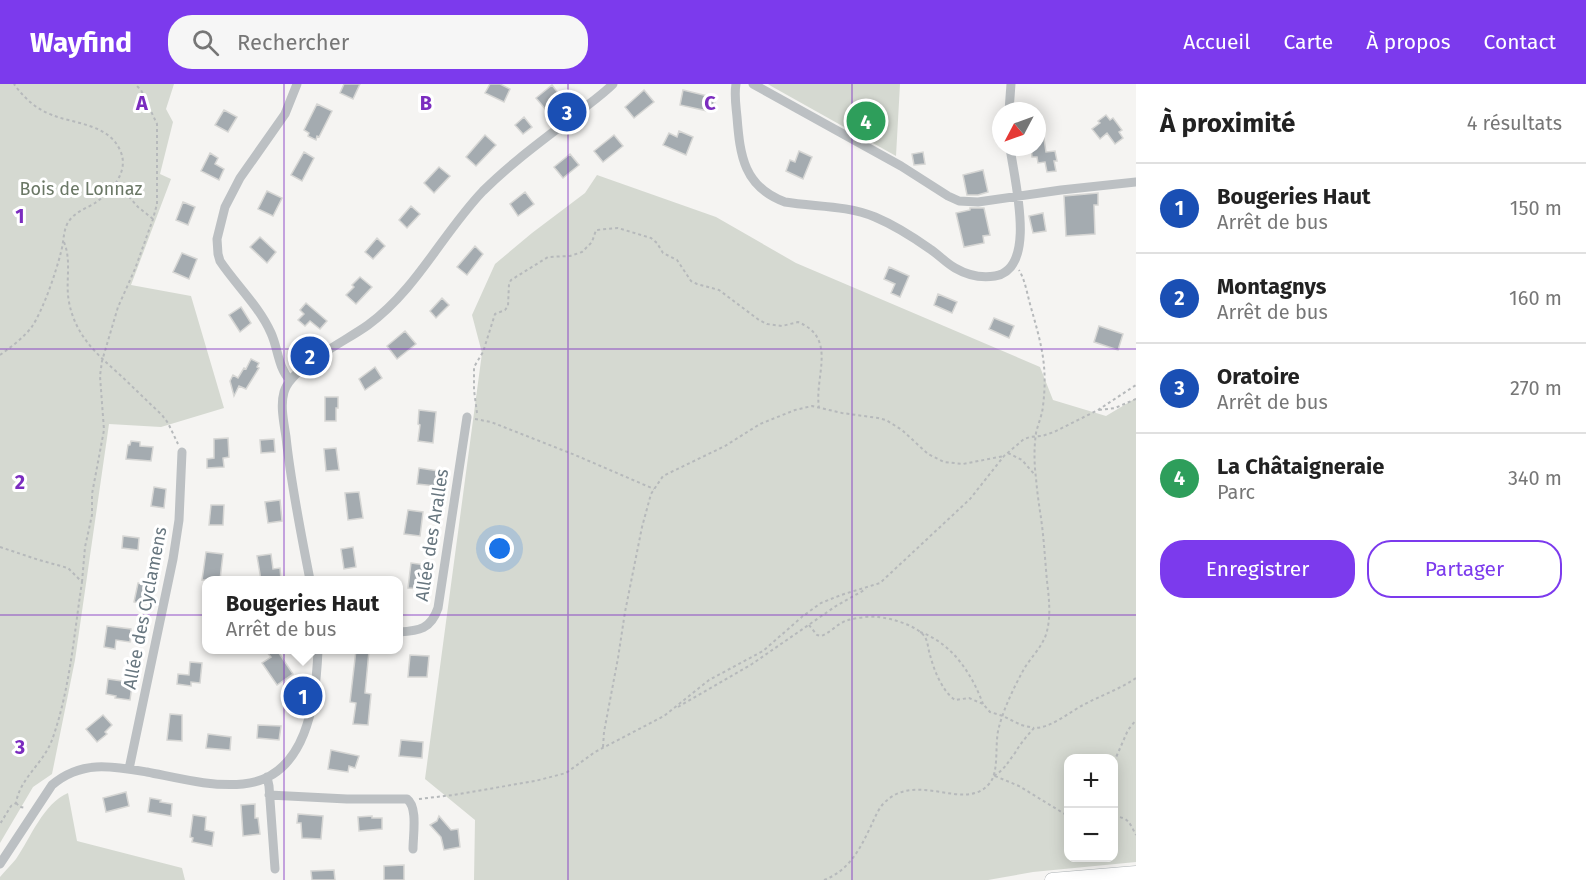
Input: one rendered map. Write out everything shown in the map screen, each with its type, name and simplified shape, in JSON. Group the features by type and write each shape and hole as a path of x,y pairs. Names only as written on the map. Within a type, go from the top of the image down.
{"main road":[{"path":"1052,880 1136,873"}],"street":[{"path":"290,380 285,375 271,333 220,261 217,239 225,207 240,178 285,114 297,84"},
{"path":"309,576 290,476 284,423 283,400 290,380 309,363 368,326 393,305 483,191 610,84"},
{"path":"736,84 738,131 744,163 753,180 767,194 785,202 849,210 876,218 921,243 956,269 973,275 987,277 999,275 1010,269 1018,252 1020,233 1018,196 1011,156"},
{"path":"753,84 894,162 953,199 971,202 1136,182"},
{"path":"1010,102 1011,84"},
{"name":"Allée des Aralles","path":"403,632 418,630 426,626 435,617 438,608 471,418"},
{"name":"Allée des Cyclamens","path":"129,769 173,559 179,510 182,453"},
{"path":"0,864 46,794 58,780 77,770 100,766 222,784 245,784 267,777 282,767 290,758 304,734 315,692 318,654"},
{"path":"267,777 275,869"},
{"path":"269,795 407,799 414,807 412,849"}],"path":[{"path":"0,355 18,342 31,328 41,310 69,221 74,215 106,194 117,182 122,172 123,160 119,148 111,138 92,127 52,115 35,107 22,96 14,84"},
{"path":"0,824 11,806 16,803 28,775 44,756 60,712 92,515 92,494 104,430 100,376 102,360 118,307 135,269 157,204 157,124 141,90 135,84"},
{"path":"117,182 138,207 153,219"},
{"path":"654,489 491,422 471,418 477,405 474,390 474,367 483,352 495,314 505,310 508,306 509,284 548,257 570,256 582,252 592,242 596,230 624,229 630,233 651,238 663,253 672,256 682,265 691,281 719,290 759,320 767,324 782,326 798,322 810,328 819,341 821,349 819,407"},
{"path":"64,242 69,260 68,300 81,334 102,360 162,415 173,432 182,453"},
{"path":"994,776 996,739 1003,716 1025,668 1047,634 1049,622 1044,544 1035,475 1036,436 1043,410 1044,358 1023,280 1014,264"},
{"path":"674,709 709,680 763,651 821,603 880,583 970,499 1005,456 1024,439 1054,432 1098,410 1136,385"},
{"path":"1098,410 1115,408 1136,399"},
{"path":"603,748 632,571 654,489 663,476 725,446 760,424 812,406 886,420 902,430 928,454 944,462 963,464 1005,456"},
{"path":"1008,453 1022,460 1035,475"},
{"path":"0,547 68,568 82,582"},
{"path":"407,799 453,795 548,779 566,773 603,748 655,722 752,664 836,606 872,586"},
{"path":"809,625 821,636 843,622 878,617 904,624 936,639 954,654 990,712 1034,728 1050,724 1136,678"},
{"path":"919,631 926,639 940,680 951,697 955,700 969,698 983,704"},
{"path":"1117,754 1128,730 1136,720"},
{"path":"824,880 838,873 852,861 883,804 896,795 912,789 963,795 974,794 984,789 1007,765 1034,728"},
{"path":"994,776 1019,786 1064,814"},
{"path":"1118,817 1128,821 1136,835"}],"green space":[{"name":"Bois de Lonnaz","path":"0,84 174,84 166,109 173,122 160,174 171,179 131,285 191,296 224,408 161,427 109,424 75,660 52,774 33,787 0,843"},
{"path":"768,84 900,84 896,156 771,86"},
{"path":"597,175 716,217 796,263 1040,367 1053,400 1106,416 1136,398 1136,862 1033,872 988,880 474,880 475,820 425,779 482,353 472,315 495,264 585,193"},
{"path":"68,793 77,841 182,868 185,880 0,880 51,805"}],"building":[{"path":"344,84 360,84 353,99 340,93"},
{"path":"490,84 500,84 510,89 504,102 485,93"},
{"path":"552,85 562,98 546,110 536,98"},
{"path":"644,90 654,102 634,118 625,107"},
{"path":"683,90 716,98 712,112 680,105"},
{"path":"317,104 332,111 316,140 308,136 309,133 304,130"},
{"path":"224,110 237,117 228,132 215,125"},
{"path":"1106,115 1110,120 1113,118 1122,130 1119,132 1123,138 1115,144 1107,133 1100,139 1092,129"},
{"path":"524,117 532,127 523,134 515,125"},
{"path":"679,131 693,137 686,155 663,145 669,133 677,137"},
{"path":"485,135 496,145 476,166 466,157"},
{"path":"614,135 623,146 603,162 594,151"},
{"path":"799,151 812,157 803,179 786,171 790,160 795,162"},
{"path":"1055,151 1056,171 1047,172 1045,162 1038,163 1037,157 1032,157 1046,156 1046,152"},
{"path":"304,152 314,158 302,181 291,175"},
{"path":"923,152 925,164 914,165 912,154"},
{"path":"210,153 218,158 215,164 224,169 219,180 201,171"},
{"path":"570,154 579,165 563,178 554,167"},
{"path":"439,167 450,176 434,193 424,183"},
{"path":"983,170 988,192 967,195 963,175"},
{"path":"267,191 282,198 273,216 258,209"},
{"path":"525,192 534,204 518,216 510,204"},
{"path":"1098,193 1098,205 1094,205 1095,234 1066,236 1064,196"},
{"path":"183,202 195,207 188,225 176,220"},
{"path":"411,206 420,214 407,228 399,220"},
{"path":"970,208 984,208 990,235 983,236 984,243 964,247 956,213 970,210"},
{"path":"1043,213 1046,231 1033,233 1029,216"},
{"path":"260,237 276,252 267,263 250,247"},
{"path":"377,238 385,246 373,259 365,252"},
{"path":"475,246 483,254 467,275 457,267"},
{"path":"182,253 197,259 189,279 173,272"},
{"path":"889,267 909,276 900,297 891,293 895,284 884,279"},
{"path":"360,277 372,287 356,304 346,295"},
{"path":"938,294 957,302 952,313 934,305"},
{"path":"442,298 449,305 436,318 430,311"},
{"path":"306,303 327,321 320,329 310,321 305,326 298,320 304,314 300,310"},
{"path":"241,307 251,323 240,332 229,315"},
{"path":"994,318 1014,326 1009,338 989,329"},
{"path":"1099,326 1123,334 1118,350 1094,342"},
{"path":"405,331 416,344 397,359 387,346"},
{"path":"251,359 259,363 257,367 259,368 246,389 239,386 234,396 230,381 233,375 238,378"},
{"path":"375,367 382,378 365,390 359,379"},
{"path":"325,397 338,397 336,421 325,421"},
{"path":"419,410 436,412 433,443 418,441"},
{"path":"228,438 229,457 223,458 224,467 207,468 207,459 214,458 214,439"},
{"path":"274,439 275,452 261,453 260,440"},
{"path":"131,441 140,442 140,446 153,447 151,461 126,459 128,445"},
{"path":"336,448 339,470 326,471 324,449"},
{"path":"419,468 439,471 436,486 417,484"},
{"path":"154,487 166,489 164,508 151,506"},
{"path":"359,492 363,518 348,520 345,493"},
{"path":"280,500 282,521 268,523 265,502"},
{"path":"211,505 224,505 223,525 209,525"},
{"path":"408,510 423,512 420,536 404,534"},
{"path":"123,536 139,538 138,550 122,548"},
{"path":"353,547 356,567 344,569 341,549"},
{"path":"206,552 223,554 220,576 203,576"},
{"path":"271,554 273,569 280,568 281,576 260,576 257,556"},
{"path":"411,563 430,567 429,576 425,576 423,589 408,588"},
{"path":"138,583 150,585 147,604 134,602"},
{"path":"107,626 131,629 130,642 116,640 115,649 104,647"},
{"path":"268,654 280,654 293,674 277,685 262,663 271,657"},
{"path":"356,654 369,654 365,693 371,694 368,725 353,724 356,703 350,702"},
{"path":"410,655 429,656 427,677 408,677"},
{"path":"190,662 202,663 200,683 191,682 191,686 177,684 178,674 189,675"},
{"path":"108,679 132,685 130,700 106,694"},
{"path":"170,714 182,715 182,741 167,740"},
{"path":"103,715 112,725 105,732 107,734 97,742 86,729"},
{"path":"258,725 281,726 279,740 257,738"},
{"path":"208,734 231,737 230,750 206,748"},
{"path":"401,740 423,742 422,758 399,756"},
{"path":"331,750 359,756 355,768 349,766 348,772 328,769"},
{"path":"126,792 129,806 106,812 103,798"},
{"path":"150,798 172,804 171,816 148,812"},
{"path":"255,804 255,818 258,818 260,834 243,836 241,805"},
{"path":"298,814 323,816 321,839 302,838 301,823 297,823"},
{"path":"193,815 206,817 205,830 214,832 212,846 192,842 193,838 190,837"},
{"path":"372,816 372,818 382,818 382,829 359,831 358,817"},
{"path":"439,816 451,830 458,829 460,847 444,850 441,837 430,825 437,821"},
{"path":"404,865 404,880 384,880 384,866"},
{"path":"334,870 335,880 312,880 311,871"}],"place":[{"name":"Oratoire","path":"567,112"},
{"name":"La Châtaigneraie","path":"866,121"},
{"name":"Montagnys","path":"310,356"},
{"name":"Bougeries Haut","path":"303,696"}]}
